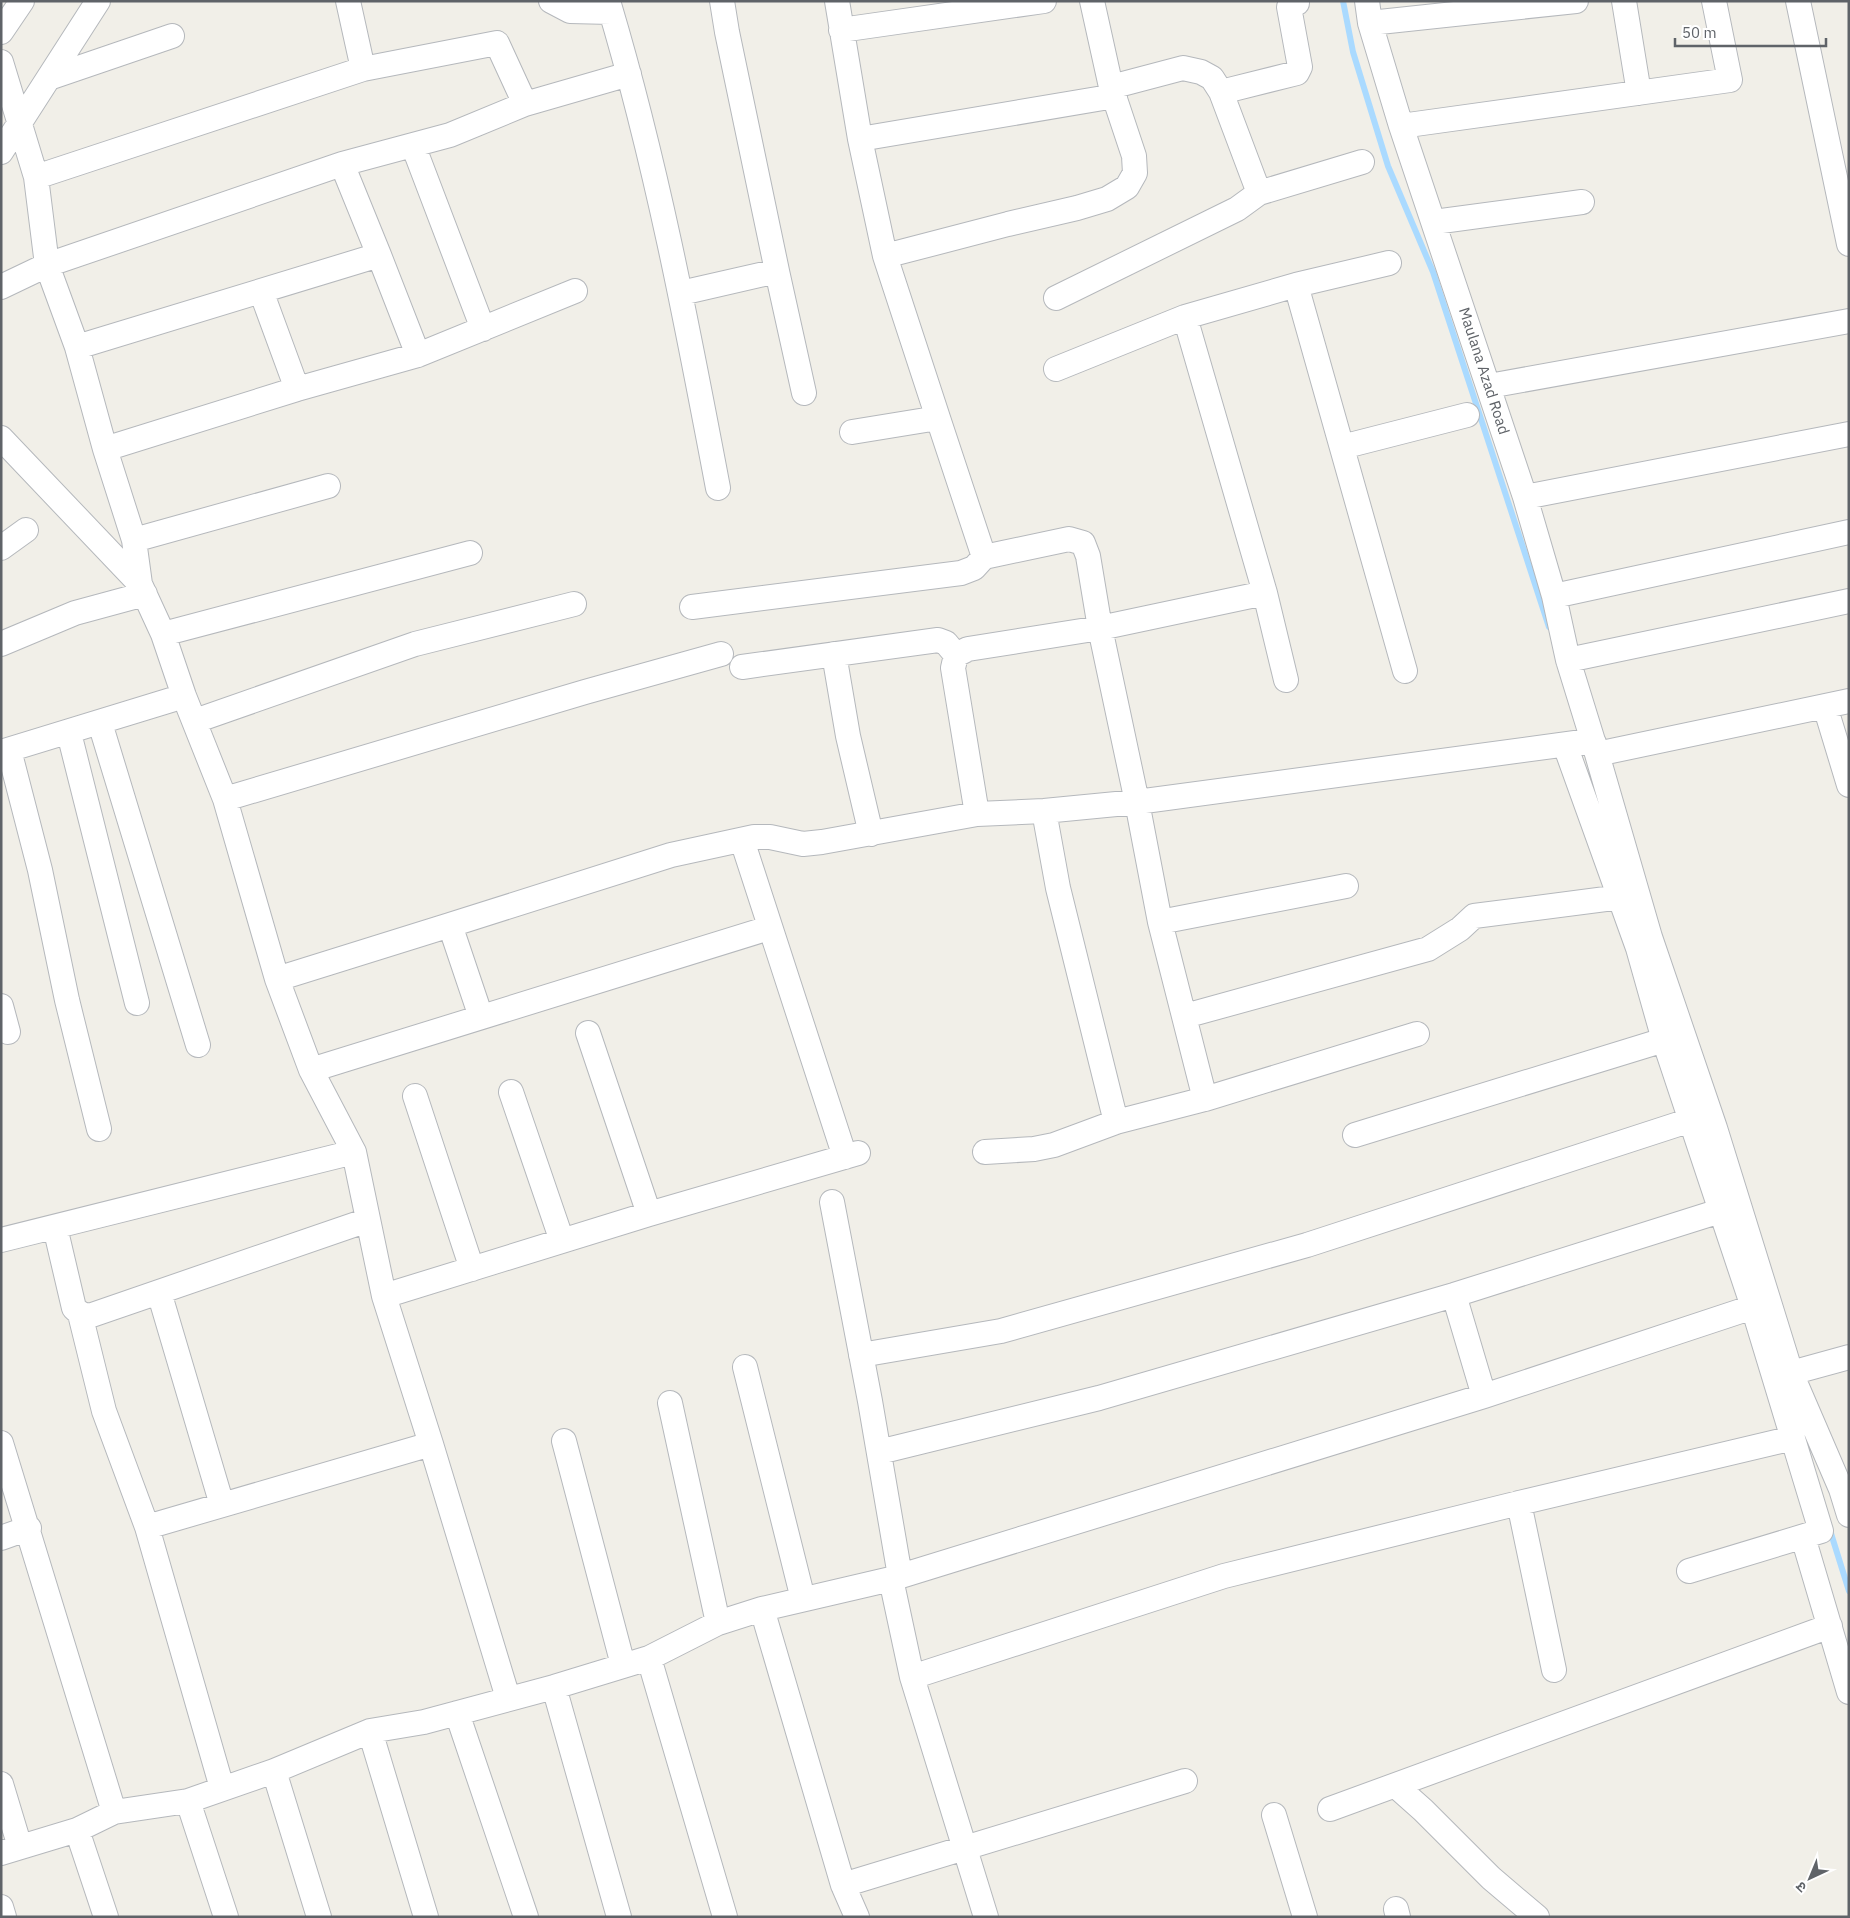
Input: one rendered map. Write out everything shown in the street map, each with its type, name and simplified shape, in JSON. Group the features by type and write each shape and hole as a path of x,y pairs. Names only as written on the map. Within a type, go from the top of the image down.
{"street":[{"path":"1,32 22,1"},
{"path":"1,152 98,1"},
{"path":"348,1 363,69"},
{"path":"551,1 570,11 610,7 629,74 681,293 718,488"},
{"path":"722,1 804,393"},
{"path":"837,1 860,139 885,256 984,557"},
{"path":"841,30 1044,1"},
{"path":"885,256 1077,208 1107,199 1127,187 1135,173 1134,156 1113,91 1092,1"},
{"path":"1221,92 1297,73 1300,67 1289,7 1297,3 1297,1"},
{"path":"1369,12 1576,1"},
{"path":"1624,1 1639,93"},
{"path":"1401,126 1730,80 1714,1"},
{"path":"1798,1 1849,244"},
{"name":"Maulana Azad Road","path":"1369,12 1401,126 1489,386 1525,497 1554,596 1584,746"},
{"path":"49,78 172,36"},
{"path":"36,176 363,69 497,43 525,104"},
{"path":"1,62 36,176 47,265 77,347 105,449 134,540 143,589 163,634 184,696 225,799 277,979 311,1070 354,1152 384,1296 508,1698"},
{"path":"860,139 1113,91 1183,68 1201,72 1212,78 1221,92 1259,193"},
{"path":"1,287 47,265 342,164 450,135 525,104 629,74"},
{"path":"413,145 483,329"},
{"path":"1056,298 1237,209 1259,193 1362,162"},
{"path":"342,164 418,355"},
{"path":"1434,222 1582,202"},
{"path":"77,347 379,254"},
{"path":"1056,369 1185,317 1296,285 1389,263"},
{"path":"681,293 777,271"},
{"path":"1296,285 1406,671"},
{"path":"261,291 297,390"},
{"path":"105,449 418,355 575,291"},
{"path":"1185,317 1265,593 1286,680"},
{"path":"1489,386 1849,321"},
{"path":"1342,447 1467,416"},
{"path":"852,432 938,418"},
{"path":"1525,497 1849,434"},
{"path":"1,438 143,589"},
{"path":"134,540 328,486"},
{"path":"1,548 26,530"},
{"path":"1554,596 1849,532"},
{"path":"692,607 961,573 974,568 984,557 1069,539 1083,543 1088,556 1100,628 1138,802 1160,922 1205,1100"},
{"path":"163,634 470,553"},
{"path":"1,644 75,613 143,589"},
{"path":"956,655 968,649 1100,628 1265,593"},
{"path":"1568,660 1849,602"},
{"path":"195,721 415,644 574,604"},
{"path":"742,667 938,640 946,643 956,655"},
{"path":"225,799 585,692 721,654"},
{"path":"834,654 848,736 871,834"},
{"path":"956,655 953,668 977,814"},
{"path":"99,1129 67,1000 40,870 5,751 69,733 184,696"},
{"path":"277,979 671,855 754,837 770,837 803,844 871,834 977,814 1044,811 1138,802 1584,746 1825,706 1849,700"},
{"path":"1825,706 1849,785"},
{"path":"100,723 198,1045"},
{"path":"69,733 137,1003"},
{"path":"1584,746 1621,898 1638,948 1664,1040 1752,1307 1821,1531 1688,1571"},
{"path":"1584,746 1715,1128 1791,1373 1845,1488 1849,1515"},
{"path":"1044,811 1058,888 1116,1122"},
{"path":"384,1296 649,1214 852,1155 810,1046 769,928 742,840"},
{"path":"1160,922 1346,886"},
{"path":"1185,1016 1428,949 1460,929 1474,916 1621,898"},
{"path":"450,925 481,1017"},
{"path":"311,1070 769,928"},
{"path":"1,1006 8,1032"},
{"path":"588,1033 649,1214"},
{"path":"985,1152 1034,1149 1054,1145 1116,1122 1205,1100 1417,1034"},
{"path":"1355,1135 1664,1040"},
{"path":"511,1092 562,1241"},
{"path":"415,1096 472,1269"},
{"path":"861,1356 1001,1331 1307,1245 1691,1120"},
{"path":"1,1240 354,1152"},
{"path":"832,1202 879,1452 895,1578 912,1677 986,1917"},
{"path":"879,1452 1099,1398 1454,1295 1720,1211"},
{"path":"55,1227 74,1308 80,1314 92,1316 368,1220"},
{"path":"159,1292 222,1505"},
{"path":"1454,1295 1484,1396"},
{"path":"1,1784 10,1850 77,1830 114,1812 188,1801 274,1771 370,1731 424,1722 554,1687 649,1658 718,1624 762,1609 895,1578 1484,1396 1752,1307"},
{"path":"80,1314 104,1411 147,1527 222,1788"},
{"path":"1791,1373 1849,1357"},
{"path":"745,1367 803,1600"},
{"path":"670,1403 718,1624"},
{"path":"912,1677 1224,1576 1793,1438"},
{"path":"564,1441 623,1666"},
{"path":"1,1443 29,1528 114,1812"},
{"path":"147,1527 431,1444"},
{"path":"1519,1503 1554,1670"},
{"path":"1,1538 29,1528"},
{"path":"1803,1537 1849,1692"},
{"path":"762,1609 843,1885 857,1917"},
{"path":"1330,1809 1830,1626"},
{"path":"649,1658 725,1917"},
{"path":"554,1687 619,1917"},
{"path":"457,1713 526,1917"},
{"path":"370,1731 426,1917"},
{"path":"274,1771 319,1917"},
{"path":"843,1885 1185,1781"},
{"path":"1396,1786 1492,1878 1537,1917"},
{"path":"188,1801 226,1917"},
{"path":"1274,1815 1306,1917"},
{"path":"77,1830 106,1917"},
{"path":"1,1907 4,1917"}],"waterway":[{"path":"1343,1 1353,52 1388,166 1433,272 1549,627"},
{"path":"1829,1527 1849,1591"}]}
